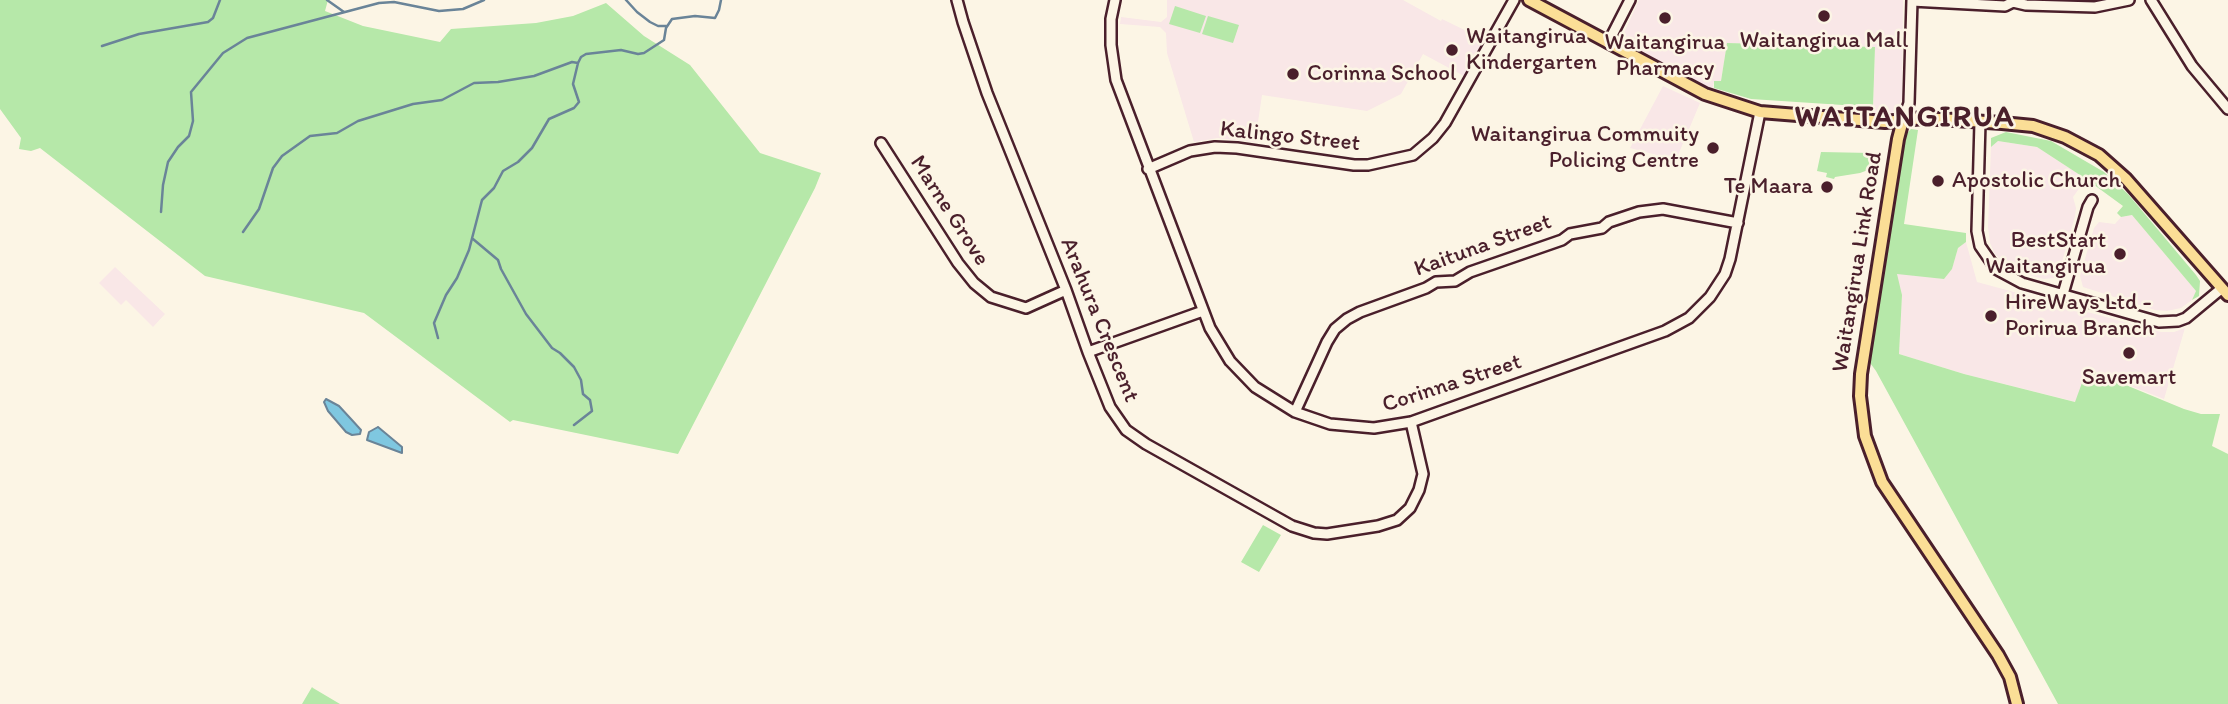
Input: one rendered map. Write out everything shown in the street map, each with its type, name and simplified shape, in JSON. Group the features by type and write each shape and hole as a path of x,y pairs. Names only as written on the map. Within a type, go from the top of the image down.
{"main road":[{"path":"1529,0 1706,94 1760,112 1885,122 1923,118 2019,124 2043,129 2076,142 2099,155 2134,187 2224,292"},
{"name":"Waitangirua Link Road","path":"1903,120 1861,374 1860,396 1865,436 1876,468 1895,504 1998,654 2010,677 2017,704"}],"street":[{"name":"Arahura Crescent","path":"957,0 987,93 1088,352 1110,407 1126,430 1146,444 1292,526 1327,534 1378,526 1397,520 1410,508 1423,474 1411,422"},
{"name":"Corinna Street","path":"1115,0 1111,19 1111,45 1116,80 1203,311 1219,344 1243,375 1265,394 1295,412 1318,421 1346,426 1374,428 1411,422 1680,323 1702,306 1718,285 1730,259 1760,112"},
{"name":"Kalingo Street","path":"1149,169 1190,151 1215,147 1354,165 1367,165 1413,155 1446,123 1514,0"},
{"path":"1608,43 1630,0"},
{"path":"1903,120 1909,103 1912,1 2005,6 2013,2 2026,5 2095,6 2129,0"},
{"path":"2151,0 2192,66 2228,109"},
{"path":"1980,122 1977,220 1980,246 1992,265 2005,275 2022,283 2166,322 2186,318 2224,292"},
{"name":"Marne Grove","path":"881,143 958,264 974,284 991,297 1026,308 1066,290"},
{"path":"2063,294 2092,200"},
{"name":"Kaituna Street","path":"1295,412 1335,329 1360,312 1436,282 1455,281 1470,272 1562,240 1570,234 1602,228 1609,222 1639,212 1663,209 1738,223"},
{"path":"1088,352 1203,311"}],"shaded area":[{"name":"Corinna School","path":"1167,0 1403,0 1441,21 1442,19 1485,40 1464,76 1423,54 1401,94 1367,111 1262,95 1255,142 1218,138 1194,142 1167,53 1166,33 1160,27 1120,24 1121,17 1161,22 1167,17"},
{"path":"1639,0 1903,0 1902,99 1896,111 1889,115 1873,114 1875,47 1727,43 1721,81 1714,81 1712,90 1628,44 1624,33"},
{"path":"1663,86 1700,103 1676,160 1630,148"},
{"path":"1998,141 2037,147 2086,179 2073,197 2075,216 2060,269 2054,278 2032,276 2007,266 1995,254 1990,243 1988,227 1991,147"},
{"path":"2132,215 2196,291 2192,300 2181,308 2155,310 2083,287 2080,276 2094,228 2099,222 2115,224 2121,217"},
{"path":"1966,242 1977,282 2161,332 2174,332 2185,328 2164,399 2087,369 2076,402 1964,374 1899,354 1902,295 1896,273 1944,279 1952,269 1958,248"},
{"path":"115,267 165,314 153,327 126,300 121,305 99,283"}],"green space":[{"path":"0,0 328,0 325,11 363,26 440,42 451,29 536,23 573,16 606,3 644,36 690,65 760,153 821,173 678,454 513,420 510,422 364,313 205,276 40,148 31,151 19,149 21,138 0,109"},
{"path":"1175,6 1206,16 1200,33 1169,24"},
{"path":"1208,16 1239,25 1233,43 1202,34"},
{"path":"1727,43 1875,47 1873,107 1751,99 1714,88 1714,81 1721,81"},
{"path":"1911,129 1918,130 1904,224 1966,233 1966,242 1958,248 1952,269 1944,279 1897,274 1902,295 1899,354 1964,374 2075,402 2087,369 2184,409 2201,414 2220,414 2212,446 2228,454 2228,704 2058,704 1868,360 1903,143 1905,135"},
{"path":"2006,132 2051,141 2104,172 2128,194 2196,275 2200,281 2199,296 2192,300 2196,291 2132,215 2121,217 2117,213 2123,206 2086,179 2037,147 1998,141 1991,147 1991,138"},
{"path":"1821,152 1871,153 1868,170 1834,179 1826,177 1827,173 1817,171"},
{"path":"1263,525 1281,535 1259,572 1241,562"},
{"path":"313,688 340,704 302,704"}],"water":[{"path":"326,399 339,406 361,430 360,434 352,435 346,432 328,411 324,402"},
{"path":"378,427 402,447 402,453 367,440 369,432"}],"waterway":[{"path":"102,46 139,34 208,22 213,18 220,0"},
{"path":"327,0 344,12"},
{"path":"161,212 168,162 189,136 193,121 191,92 223,53 247,38 379,3 394,2 439,11 463,9 484,0"},
{"path":"626,0 650,22 666,26"},
{"path":"243,232 259,209 273,168 282,156 310,136 337,133 358,121 413,104 442,100 474,83 534,76 572,62 578,63 586,54 621,50 644,53 664,40 666,28 672,19 695,16 715,18 721,0"},
{"path":"438,338 434,323 469,250 482,200 494,188 503,171 518,162 532,148 549,119 574,108 579,102 573,84 578,63"},
{"path":"473,239 498,260 526,314 552,348 574,367 581,380 583,394 590,400 592,411 574,425"}],"place":[{"name":"Waitangirua Mall","path":"1824,16"},
{"name":"Waitangirua Pharmacy","path":"1665,18"},
{"name":"Waitangirua Kindergarten","path":"1452,50"},
{"name":"Corinna School","path":"1293,74"},
{"name":"Waitangirua Commuity Policing Centre","path":"1713,148"},
{"name":"Apostolic Church","path":"1938,181"},
{"name":"Te Maara","path":"1827,187"},
{"name":"BestStart Waitangirua","path":"2120,254"},
{"name":"HireWays Ltd - Porirua Branch","path":"1991,316"},
{"name":"Savemart","path":"2129,353"}],"district":[{"name":"WAITANGIRUA","path":"1905,118"}]}
